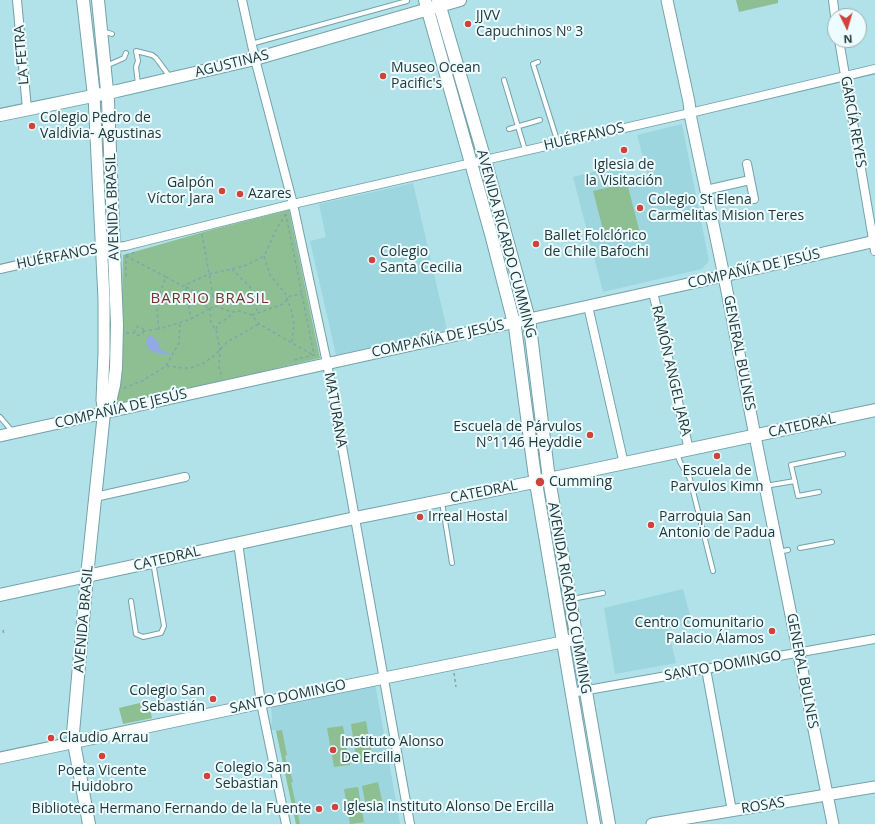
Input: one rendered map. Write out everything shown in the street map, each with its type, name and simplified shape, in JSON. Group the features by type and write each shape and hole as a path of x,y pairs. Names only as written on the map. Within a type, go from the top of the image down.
{"main road":[{"name":"AVENIDA BRASIL","path":"83,0 94,96"},
{"name":"AVENIDA BRASIL","path":"88,824 74,743 74,720 104,413 112,393 116,368 117,325 108,93 105,66 107,32 98,0"},
{"name":"AGUSTINAS","path":"0,115 108,93 255,59 426,5 460,0"},
{"name":"AVENIDA RICARDO CUMMING","path":"438,3 485,160 529,319 549,480 609,824"},
{"name":"AVENIDA RICARDO CUMMING","path":"426,5 491,234 514,322 536,482 594,824"},
{"path":"491,234 505,230"},
{"name":"CATEDRAL","path":"0,595 355,518 549,480 875,410"}],"street":[{"name":"LA FETRA","path":"17,0 27,109"},
{"name":"MATURANA","path":"242,0 251,44 294,204 326,358 410,824"},
{"name":"GENERAL BULNES","path":"667,0 689,102 765,486 783,551 798,653 833,824"},
{"name":"GARCÍA REYES","path":"840,48 874,244"},
{"name":"HUÉRFANOS","path":"0,269 79,251 126,246 294,204 875,69"},
{"name":"AVENIDA BRASIL","path":"94,96 102,248 104,338 102,400 104,413"},
{"path":"747,164 754,199"},
{"path":"706,190 750,180"},
{"name":"COMPAÑÍA DE JESÚS","path":"0,436 104,413 326,358 529,319 874,244"},
{"name":"RAMÓN ANGEL JARA","path":"653,292 683,451"},
{"path":"588,306 624,464"},
{"path":"96,497 185,477"},
{"path":"238,543 261,703 286,824"},
{"name":"SANTO DOMINGO","path":"0,758 577,639"},
{"name":"SANTO DOMINGO","path":"571,693 875,639"},
{"path":"706,669 732,811"},
{"name":"ROSAS","path":"652,824 875,787"}],"lane":[{"path":"251,44 407,1"},
{"path":"138,86 136,67 138,62 136,51 152,55 156,58 172,78"},
{"path":"105,66 124,58 126,53"},
{"path":"538,62 533,64 558,143"},
{"path":"504,80 525,150"},
{"path":"509,129 540,120"},
{"path":"0,417 14,433"},
{"path":"683,451 680,462 690,479 713,571"},
{"path":"818,492 798,496 791,465 843,454"},
{"path":"765,486 795,481"},
{"path":"441,500 452,563"},
{"path":"800,548 832,542"},
{"path":"131,601 136,634 142,637 161,633 164,626 153,562"},
{"path":"570,600 603,593"}],"path":[{"path":"286,215 314,355"},
{"path":"278,216 286,215"},
{"path":"183,286 208,274 232,270 247,265 264,256 277,228 286,215"},
{"path":"202,234 208,274 213,296 216,300 215,306"},
{"path":"141,251 126,255 205,297 209,295 213,296"},
{"path":"264,256 270,275 285,293 287,299 294,324 292,343"},
{"path":"232,270 251,288 257,312"},
{"path":"159,329 157,311 161,290 166,277"},
{"path":"186,288 191,319"},
{"path":"252,315 283,304 290,296 302,294"},
{"path":"205,297 204,303 206,307 210,308"},
{"path":"124,333 134,333 139,336 143,332 159,329 191,319 215,306 232,312 240,311 252,315 259,324 314,355 326,358"},
{"path":"210,308 211,323 216,330 220,349 219,367 222,379"},
{"path":"216,330 218,324 229,317 232,312"},
{"path":"119,392 156,374 166,366 179,343 180,322"},
{"path":"166,366 183,368 197,366 209,360 227,342 259,324"},
{"path":"134,333 134,330 137,327 141,328 143,332"},
{"path":"291,361 314,355"},
{"path":"3,630 4,635"},
{"path":"452,664 456,687"}],"shaded area":[{"name":"Colegio St Elena Carmelitas Mision Teres","path":"682,124 709,261 702,269 603,292 573,177 620,165 625,180 648,175 637,135"},
{"name":"Colegio Santa Cecilia","path":"413,183 447,330 336,355 310,241 326,237 319,204"},
{"path":"151,335 158,341 160,349 170,354 169,355 153,352 148,348 146,342 148,337"},
{"path":"683,589 692,623 668,628 676,663 615,674 604,608"},
{"name":"Instituto Alonso De Ercilla","path":"375,683 400,824 296,824 276,731 271,729 271,707"}],"green space":[{"path":"736,0 778,0 778,3 739,12"},
{"path":"627,183 640,233 606,241 593,191"},
{"path":"289,210 320,358 124,405 117,404 115,400 121,345 123,255"},
{"path":"148,701 152,718 123,724 119,708"},
{"path":"366,721 373,760 357,763 351,724"},
{"path":"343,726 350,765 334,767 327,728"},
{"path":"282,730 287,755 285,756 288,770 290,770 293,782 291,782 300,824 296,824 276,731"},
{"path":"378,782 384,810 367,813 362,786"},
{"path":"358,787 364,822 350,824 344,789"}],"place":[{"name":"JJVV Capuchinos Nº 3","path":"468,24"},
{"name":"Museo Ocean Pacific's","path":"383,76"},
{"name":"Colegio Pedro de Valdivia- Agustinas","path":"32,126"},
{"name":"Iglesia de la Visitación","path":"624,150"},
{"name":"Galpón Víctor Jara","path":"222,191"},
{"name":"Azares","path":"240,194"},
{"name":"Colegio St Elena Carmelitas Mision Teres","path":"640,208"},
{"name":"Ballet Folclórico de Chile Bafochi","path":"536,244"},
{"name":"Colegio Santa Cecilia","path":"372,260"},
{"name":"Escuela de Párvulos N°1146 Heyddie","path":"590,435"},
{"name":"Escuela de Parvulos Kimn","path":"717,456"},
{"name":"Cumming","path":"540,482"},
{"name":"Irreal Hostal","path":"420,517"},
{"name":"Parroquia San Antonio de Padua","path":"651,525"},
{"name":"Centro Comunitario Palacio Álamos","path":"772,631"},
{"name":"Colegio San Sebastián","path":"213,699"},
{"name":"Claudio Arrau","path":"51,738"},
{"name":"Instituto Alonso De Ercilla","path":"333,750"},
{"name":"Poeta Vicente Huidobro","path":"102,756"},
{"name":"Colegio San Sebastian","path":"207,776"},
{"name":"Iglesia Instituto Alonso De Ercilla","path":"335,807"},
{"name":"Biblioteca Hermano Fernando de la Fuente","path":"319,809"}],"district":[{"name":"BARRIO BRASIL","path":"210,299"}]}
